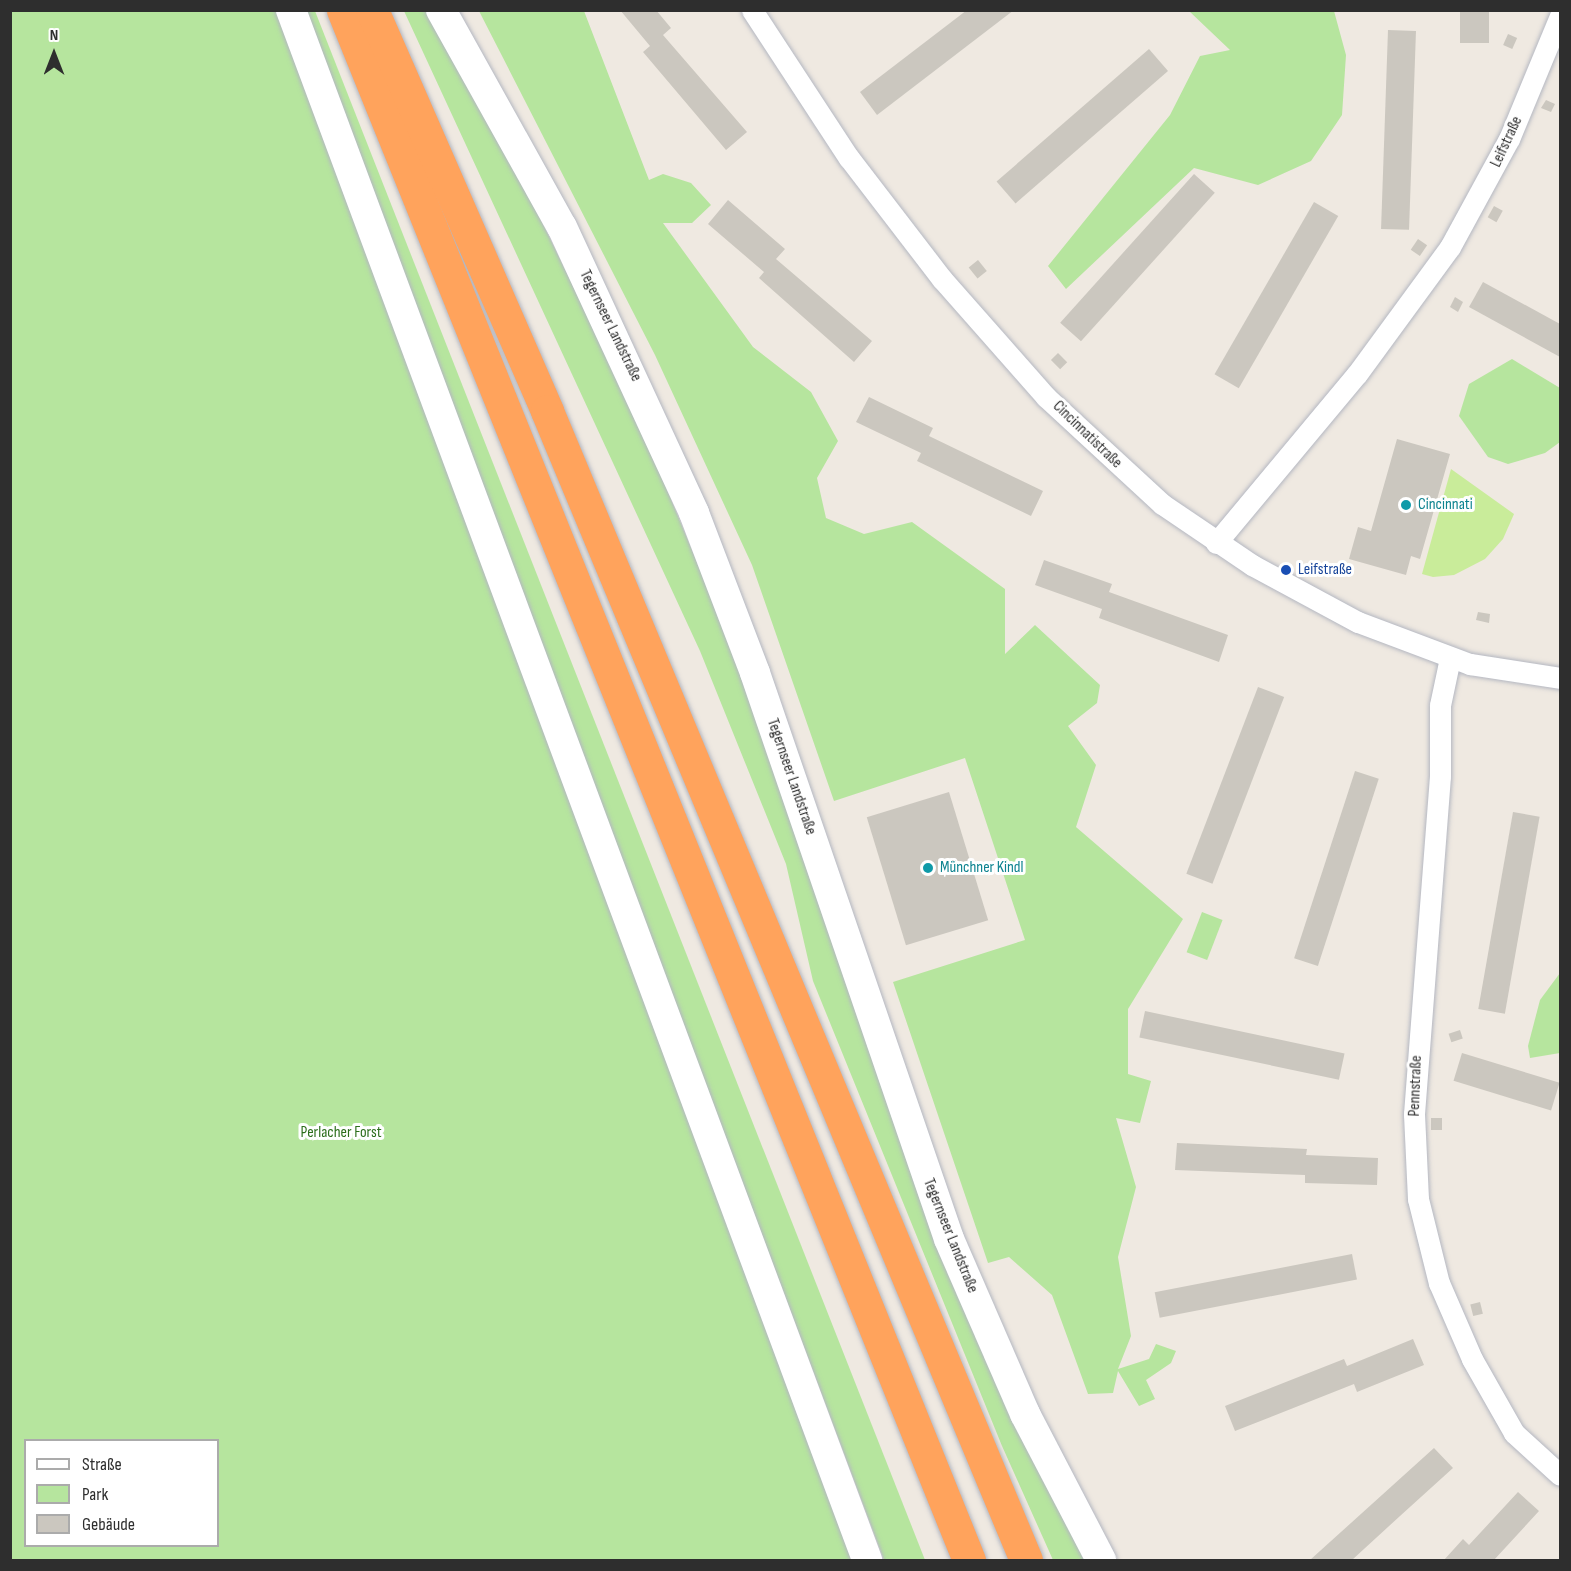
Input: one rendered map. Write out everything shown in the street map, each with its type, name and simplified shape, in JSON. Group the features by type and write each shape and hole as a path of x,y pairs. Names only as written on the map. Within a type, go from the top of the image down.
{"highway":[{"path":"343,10 969,1560"},
{"path":"372,10 547,411 1026,1560"}],"main road":[{"path":"291,10 867,1560"},
{"name":"Tegernseer Landstraße","path":"441,10 562,227 694,513 755,673 949,1239 1025,1414 1101,1560"}],"street":[{"name":"Cincinnatistraße","path":"752,10 849,158 956,296 1046,397 1110,459 1216,543 1326,606 1450,658 1560,678"},
{"name":"Leifstraße","path":"1216,543 1357,374 1450,247 1509,139 1560,16"},
{"name":"Pennstraße","path":"1450,658 1440,705 1440,776 1414,1114 1418,1199 1439,1283 1472,1359 1514,1433 1560,1475"}],"green space":[{"name":"Perlacher Forst","path":"11,11 278,11 853,1560 11,1560"},
{"path":"303,11 315,11 925,1560 884,1560"},
{"path":"404,11 428,11 522,181 639,422 729,640 1085,1560 1053,1560 1002,1446 813,981 786,864 700,651"},
{"path":"479,11 584,11 649,180 663,174 691,183 711,205 692,223 663,223 753,347 811,392 838,441 817,478 826,518 864,534 912,522 1005,589 1005,654 1035,625 1100,685 1097,703 1068,726 1096,765 1076,827 1183,919 1128,1009 1128,1074 1151,1081 1140,1123 1116,1118 1136,1187 1118,1257 1131,1336 1118,1369 1149,1359 1156,1344 1176,1351 1171,1363 1146,1380 1155,1399 1139,1406 1118,1371 1113,1393 1088,1394 1052,1295 1009,1257 988,1263 893,982 1025,940 965,758 834,801 752,565 655,355"},
{"path":"1189,11 1334,11 1346,55 1342,115 1311,161 1258,185 1194,168 1066,289 1048,266 1170,115 1200,56 1230,50"},
{"path":"1512,359 1560,388 1560,442 1545,453 1508,464 1488,457 1459,416 1469,384"},
{"path":"1451,469 1514,514 1503,539 1485,559 1454,575 1433,577 1422,574"},
{"path":"1202,912 1223,920 1207,960 1187,952"},
{"path":"1560,973 1560,1053 1530,1058 1528,1046 1540,1000"}],"building":[{"path":"620,10 656,10 671,28 663,35 747,132 726,150 643,52 650,46"},
{"path":"967,10 1014,10 877,115 860,92"},
{"path":"1460,10 1489,10 1489,43 1460,43"},
{"path":"1388,30 1416,31 1409,230 1381,229"},
{"path":"1508,34 1517,38 1512,49 1503,45"},
{"path":"1149,49 1168,71 1016,203 997,182"},
{"path":"1546,100 1555,104 1551,112 1541,108"},
{"path":"1194,174 1215,193 1081,341 1060,323"},
{"path":"728,200 785,249 776,259 872,341 854,362 759,278 764,272 708,224"},
{"path":"1314,202 1338,216 1239,388 1214,374"},
{"path":"1494,206 1503,211 1496,222 1488,217"},
{"path":"1418,239 1427,245 1420,256 1411,250"},
{"path":"978,260 987,271 977,278 969,268"},
{"path":"1483,282 1560,324 1560,357 1469,307"},
{"path":"1455,297 1463,302 1458,312 1450,307"},
{"path":"1058,353 1067,362 1060,369 1051,360"},
{"path":"869,397 933,428 929,436 1043,491 1031,516 917,461 921,453 856,422"},
{"name":"Cincinnati","path":"1397,439 1450,454 1420,559 1411,556 1406,575 1349,559 1358,527 1371,531"},
{"path":"1044,560 1112,584 1109,592 1228,635 1219,662 1099,618 1102,609 1035,585"},
{"path":"1478,612 1490,614 1489,623 1476,620"},
{"path":"1258,687 1284,697 1212,884 1186,874"},
{"path":"1355,771 1379,779 1318,966 1294,958"},
{"name":"Münchner Kindl","path":"949,792 988,920 906,945 867,817"},
{"path":"1513,812 1540,817 1505,1014 1478,1009"},
{"path":"1145,1011 1345,1053 1339,1080 1139,1037"},
{"path":"1460,1030 1463,1039 1451,1042 1449,1034"},
{"path":"1462,1053 1560,1083 1551,1111 1454,1081"},
{"path":"1431,1118 1442,1118 1442,1130 1431,1130"},
{"path":"1177,1143 1307,1149 1306,1155 1378,1158 1377,1185 1305,1183 1305,1175 1175,1170"},
{"path":"1352,1254 1357,1280 1160,1318 1155,1292"},
{"path":"1480,1302 1483,1314 1473,1316 1470,1304"},
{"path":"1413,1339 1424,1365 1357,1392 1354,1384 1235,1431 1225,1406 1344,1359 1347,1366"},
{"path":"1434,1448 1453,1468 1352,1560 1310,1560"},
{"path":"1518,1492 1539,1511 1494,1560 1444,1560 1463,1539 1469,1545"}],"place":[{"name":"Cincinnati","path":"1406,505"},
{"name":"Leifstraße","path":"1286,570"},
{"name":"Münchner Kindl","path":"928,868"}]}
